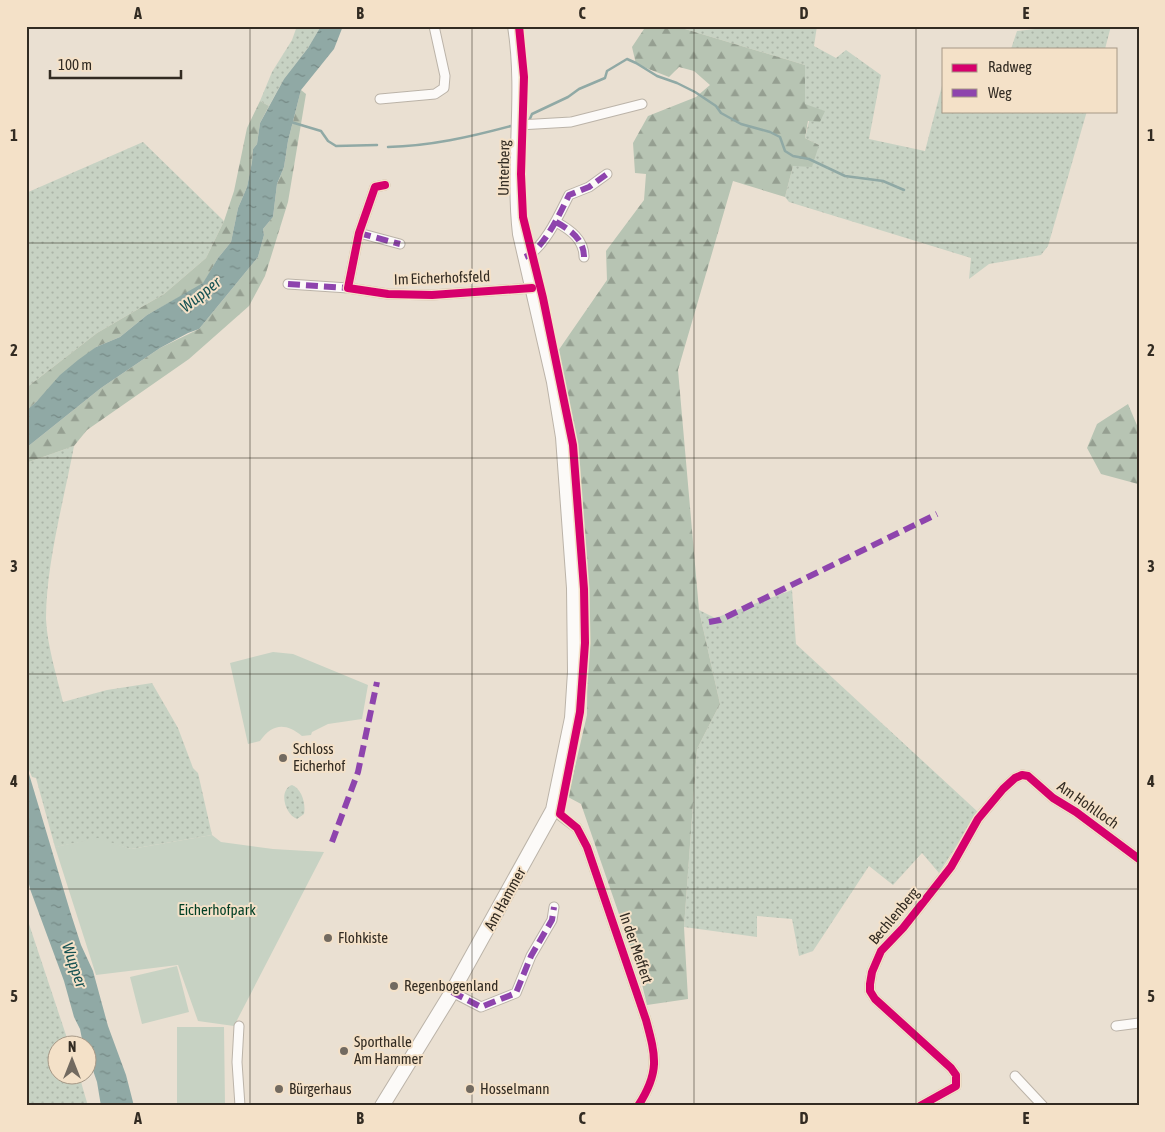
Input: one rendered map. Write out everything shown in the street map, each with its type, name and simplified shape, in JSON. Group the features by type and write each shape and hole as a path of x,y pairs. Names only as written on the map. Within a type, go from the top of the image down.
{"main road":[{"name":"Unterberg","path":"515,26 519,74 518,212 525,258 554,382 563,437 574,571 575,672"},
{"name":"Am Hammer","path":"382,1106 452,992 553,810 572,718 575,672"}],"street":[{"path":"380,99 435,94 444,88 445,76 434,26"},
{"name":"Unterberg","path":"519,125 571,122 642,104"},
{"path":"525,258 532,254 556,222 569,195 589,187 607,174"},
{"path":"348,288 359,233 374,187 385,185"},
{"path":"556,222 569,230 580,241 584,248 584,258"},
{"path":"359,233 400,244"},
{"name":"Im Eicherhofsfeld","path":"288,284 348,288 388,294 432,295 532,288"},
{"name":"Am Hohlloch","path":"1022,775 1028,776 1053,798 1076,812 1139,859"},
{"name":"Bechlenberg","path":"920,1106 956,1086 956,1076 945,1062 875,999 870,991 872,972 881,951 903,928 951,867 978,819 1002,789 1015,778 1022,775"},
{"name":"In der Meffert","path":"553,810 578,828 587,847 654,1047 653,1075 648,1091 638,1106"},
{"path":"452,992 481,1007 516,993 531,956 552,920 554,907"},
{"path":"1116,1026 1139,1023"},
{"path":"239,1026 237,1062 240,1106"},
{"path":"1016,1076 1043,1106"}],"green space":[{"path":"297,26 321,26 308,48 284,79 269,106 260,101 272,72 292,40"},
{"path":"646,26 675,26 805,65 805,104 825,111 820,122 808,121 805,138 819,145 812,167 793,166 785,197 733,181 678,370 699,610 720,704 697,749 684,927 688,999 647,1005 639,972 581,804 568,797 587,715 588,594 581,488 573,429 558,351 607,280 606,251 644,200 646,174 635,173 633,143 648,116 696,97 710,85 694,71 679,67 669,77 636,64 632,47"},
{"path":"675,26 817,26 814,46 836,58 846,50 881,75 869,139 925,151 942,86 942,112 1087,112 1048,246 1041,255 989,264 969,279 971,258 789,202 785,197 793,166 819,145 805,138 809,121 824,111 805,105 805,65"},
{"path":"1062,26 1111,26 1105,48 1011,48 1017,31"},
{"path":"301,90 306,94 288,202 265,276 249,306 189,359 87,430 74,446 26,463 26,448 101,388 160,348 199,329 258,257 264,235 263,229 273,217 277,184 284,167 288,141"},
{"path":"260,101 269,106 260,123 257,144 253,149 247,187 238,208 231,242 218,258 203,284 147,315 120,337 96,347 26,411 26,388 97,333 164,294 206,258 224,221 234,191 247,128"},
{"path":"143,142 224,221 206,258 164,294 97,333 26,388 26,193"},
{"path":"1128,404 1139,430 1138,484 1101,474 1087,448 1097,424"},
{"path":"74,446 52,554 46,619 48,639 63,702 107,690 152,683 178,728 193,768 198,773 212,835 131,849 97,839 55,847 36,778 32,777 26,763 26,463"},
{"path":"792,590 796,644 978,812 939,873 922,853 893,885 869,866 813,951 799,956 792,919 757,916 757,937 684,927 697,749 720,704 699,610 715,618"},
{"path":"273,652 293,654 368,685 362,719 328,724 312,732 311,735 302,736 290,728 274,728 260,741 248,744 230,663"},
{"path":"292,785 303,797 304,814 297,819 286,808 284,797 285,792"},
{"name":"Eicherhofpark","path":"212,835 221,842 273,849 324,852 234,1026 198,1021 178,965 96,975 55,847 98,838 131,849"},
{"path":"26,915 66,1034 48,1034 48,1084 82,1084 88,1106 26,1106"},
{"path":"177,966 189,1012 142,1024 130,977"},
{"path":"177,1027 224,1027 225,1106 177,1106"}],"water":[{"name":"Wupper","path":"321,26 343,26 334,49 301,90 288,141 284,167 277,184 273,217 263,229 264,235 258,257 199,329 160,348 101,388 26,448 26,411 60,375 96,347 120,337 147,315 203,283 218,258 231,242 238,208 247,187 253,149 257,144 260,123 284,79 308,48"},
{"name":"Wupper","path":"26,764 70,911 81,945 93,971 108,1026 126,1075 134,1106 101,1106 97,1084 98,1034 81,1034 64,981 30,889 26,870"}],"waterway":[{"path":"529,121 532,114 568,97 579,89 605,78 607,71 627,59 657,76 695,92 716,106 721,113 741,124 770,132 780,137 785,151 793,156 809,159 845,176 883,181 904,190"},
{"path":"291,122 321,131 328,141 336,146 377,145"},
{"path":"388,147 450,140 511,126"}],"marked path":[{"path":"525,257 532,253 545,239 569,195 589,187 607,174"},
{"path":"556,222 576,236 582,245 584,257"},
{"path":"359,233 400,244"},
{"path":"288,284 348,288"},
{"path":"709,622 720,620 937,514"},
{"path":"332,842 358,772 377,682"},
{"path":"452,992 481,1007 516,993 531,956 552,920 554,907"}],"cycle path":[{"path":"519,26 524,77 521,174 523,217 543,298 573,445 584,589 585,643 580,712 560,814 577,828 587,847 646,1020 652,1044 654,1064 650,1083 638,1106"},
{"path":"385,185 375,187 359,233 348,288 388,294 432,295 532,288"},
{"path":"920,1106 956,1086 956,1075 951,1068 875,999 870,991 872,972 881,951 903,928 951,867 978,819 1003,789 1015,778 1022,775 1028,776 1053,798 1076,812 1139,859"}],"place":[{"name":"Schloss Eicherhof","path":"283,758"},
{"name":"Flohkiste","path":"328,938"},
{"name":"Regenbogenland","path":"394,986"},
{"name":"Sporthalle Am Hammer","path":"344,1051"},
{"name":"Bürgerhaus","path":"279,1089"},
{"name":"Hosselmann","path":"470,1089"}]}
